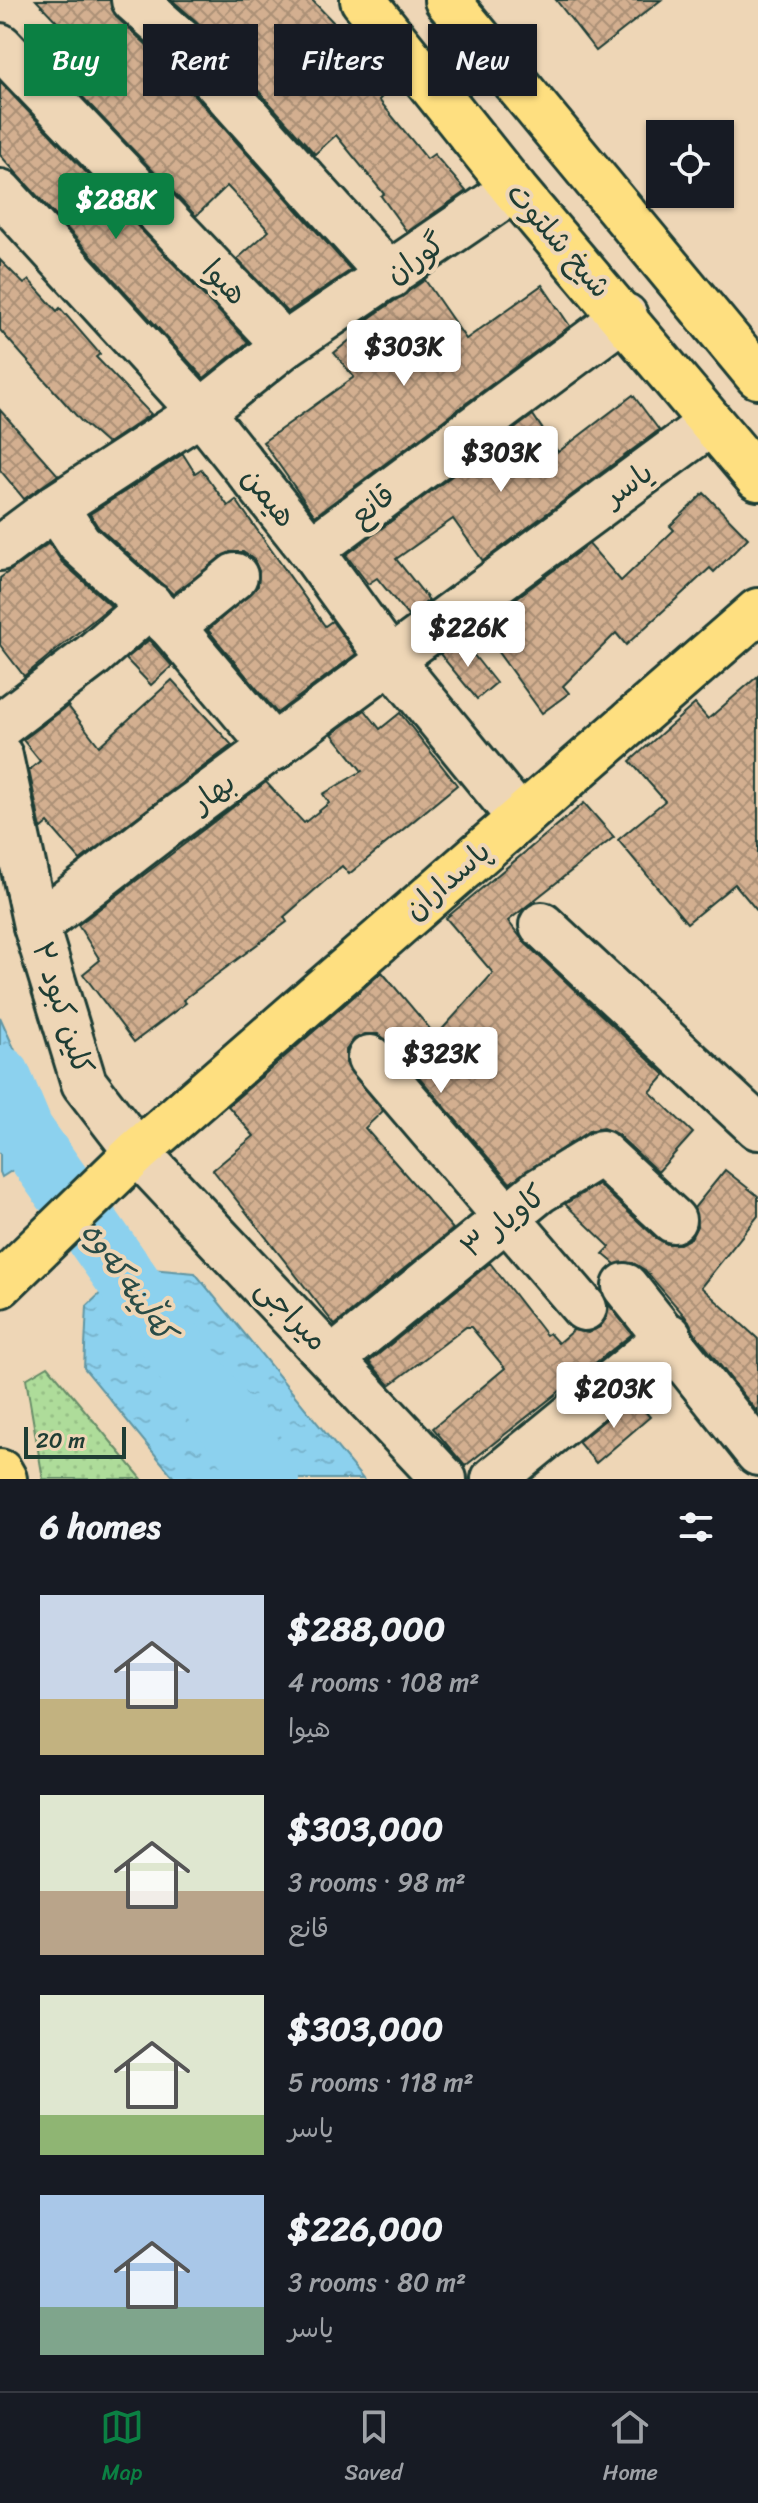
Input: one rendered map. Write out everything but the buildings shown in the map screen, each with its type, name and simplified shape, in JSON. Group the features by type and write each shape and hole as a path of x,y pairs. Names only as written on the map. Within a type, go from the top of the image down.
{"main road":[{"name":"شیخ شلتوت","path":"363,0 514,189 625,316 758,478"},
{"path":"447,0 758,376"},
{"name":"پاسداران","path":"0,1285 137,1152 758,611"},
{"path":"0,1472 4,1479"}],"street":[{"path":"134,0 178,39 390,276"},
{"name":"هیوا","path":"0,46 285,345"},
{"name":"گوران","path":"0,548 55,507 201,412 285,345 514,189"},
{"name":"هیمن","path":"0,192 201,412 311,550 390,659 519,817"},
{"name":"قانع","path":"311,550 625,316"},
{"name":"یاسر","path":"390,659 711,423"},
{"path":"55,507 79,543 161,616 274,748"},
{"path":"0,726 92,656 235,576"},
{"name":"بهار","path":"36,926 390,659"},
{"name":"کلین کبود ۲","path":"0,756 36,926 84,1083 137,1152"},
{"path":"542,925 758,1127"},
{"path":"370,1058 584,1308"},
{"name":"میراجی","path":"137,1152 334,1358 444,1479"},
{"name":"کاویار ۳","path":"334,1358 539,1191 601,1153 673,1220"},
{"path":"625,1286 669,1336 758,1453"},
{"path":"494,1479 669,1336"}],"green space":[{"path":"48,1366 142,1479 43,1479 26,1379"}],"water":[{"path":"0,1017 56,1142 2,1177 0,1172"},
{"path":"128,1267 195,1273 363,1479 175,1479 84,1368 87,1306"}],"waterway":[{"name":"کەڵینەکەوە","path":"0,1077 23,1132 268,1479"}]}
